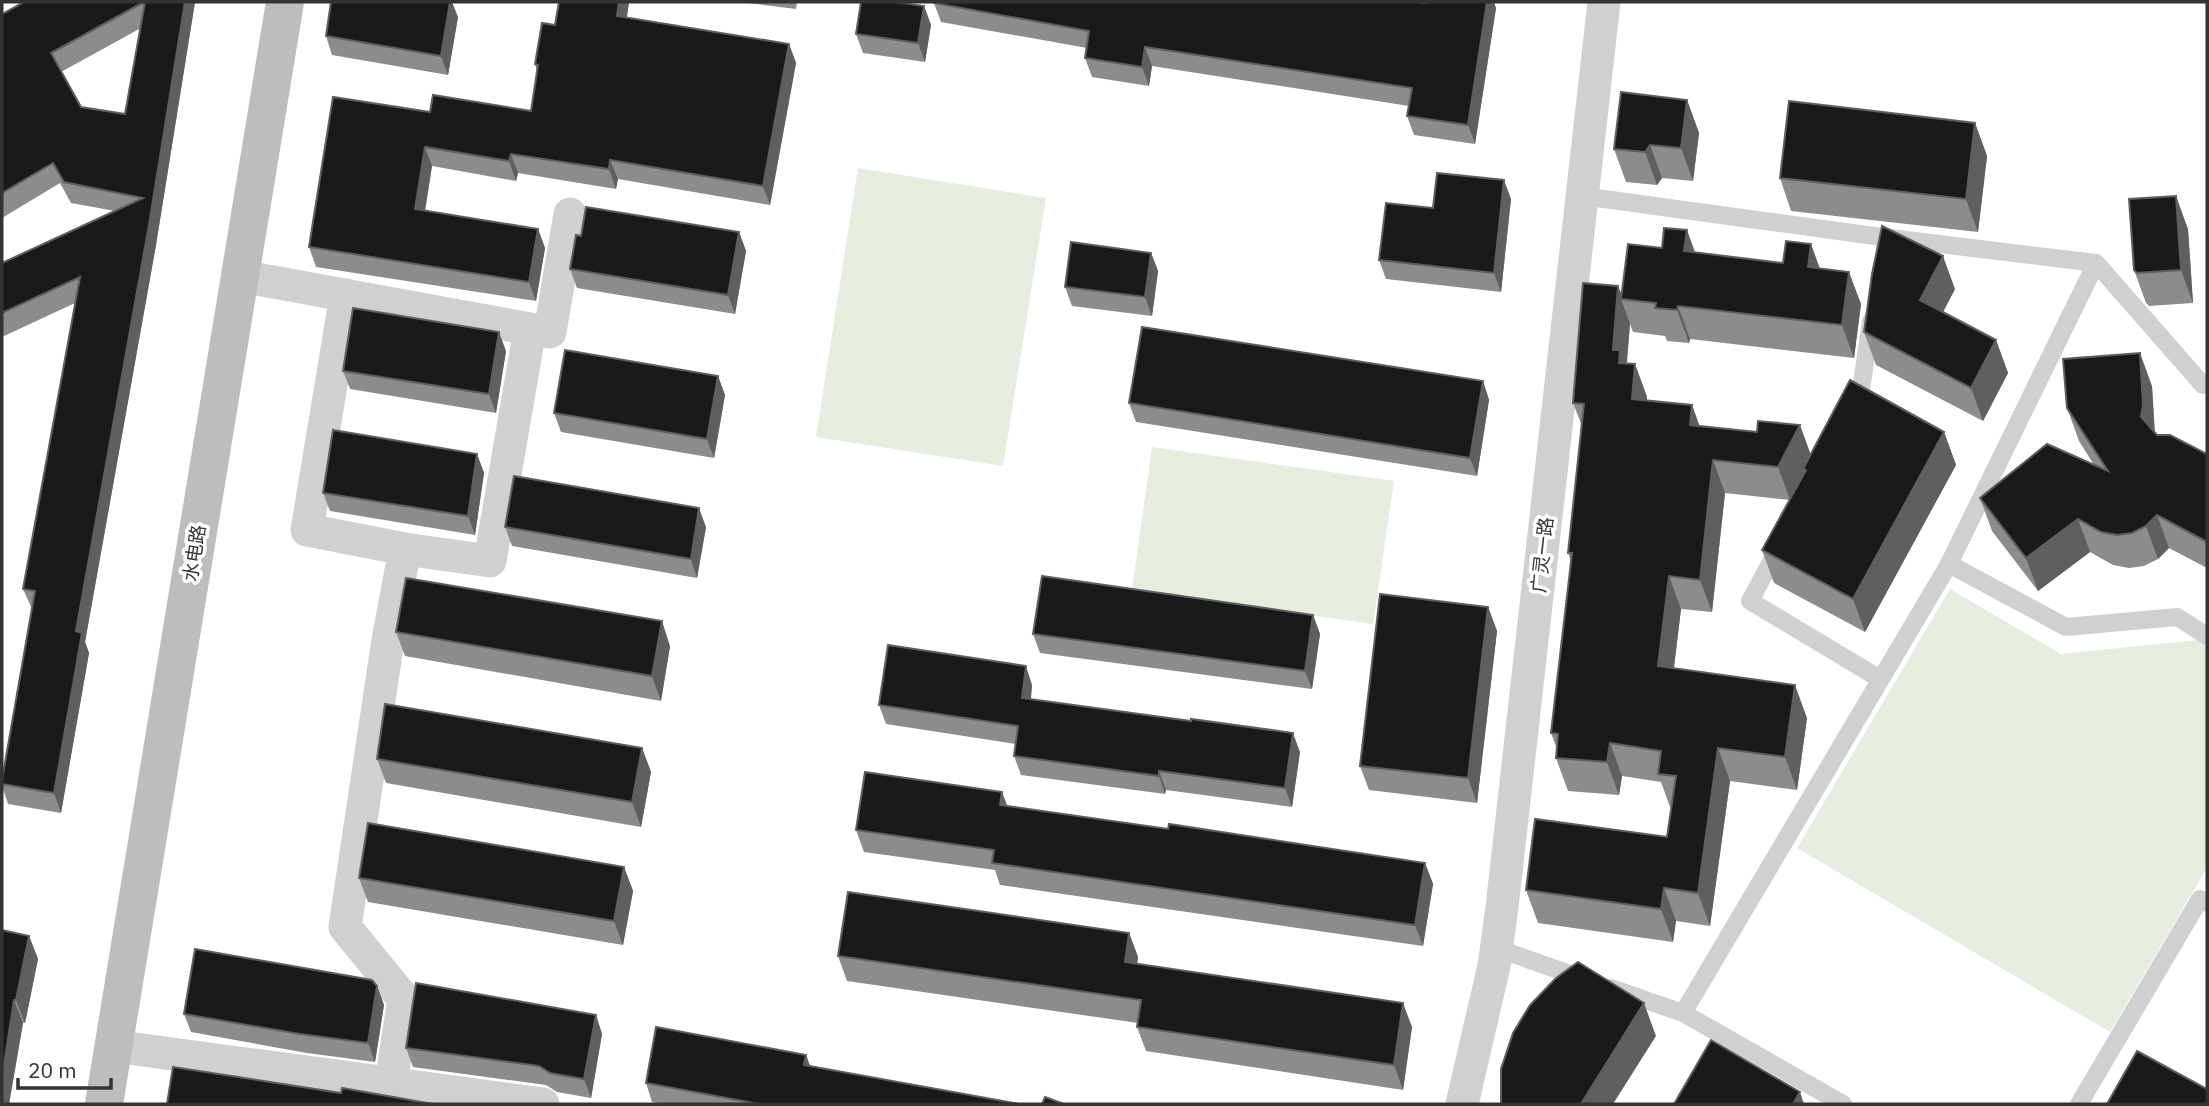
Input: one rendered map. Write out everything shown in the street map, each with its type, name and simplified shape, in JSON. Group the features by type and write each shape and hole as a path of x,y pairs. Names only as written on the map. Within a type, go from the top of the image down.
{"main road":[{"name":"水电路","path":"104,1104 285,2"}],"street":[{"name":"广灵一路","path":"1462,1104 1480,1032 1496,948 1604,2"},
{"path":"240,275 550,332 570,214"},
{"path":"346,295 307,530 405,549 490,562 530,328"},
{"path":"391,1083 404,999 345,928 388,640 405,549"},
{"path":"113,1046 543,1104"}],"lane":[{"path":"1582,196 1881,244 2096,263 2203,385 2207,384"},
{"path":"1683,1013 1949,564 2096,263"},
{"path":"1843,425 1861,390 1872,307"},
{"path":"1787,531 1750,601 1880,679"},
{"path":"1949,564 2066,627 2177,617 2207,636"},
{"path":"2079,1104 2205,896"},
{"path":"1496,948 1683,1013 1843,1104"}],"shaded area":[{"path":"858,168 1046,198 1003,466 816,437"},
{"path":"1152,447 1394,481 1373,624 1132,590"},
{"path":"1950,589 2061,654 2197,640 2207,646 2207,868 2110,1032 1797,848"}],"building":[{"path":"24,2 144,2 51,53 81,107 125,114 145,2 185,2 149,225 76,631 82,633 54,793 2,784 2,780 35,591 23,589 80,277 2,313 2,263 143,198 64,182 53,163 2,193 2,14"},
{"path":"331,2 450,2 441,56 326,36"},
{"path":"559,2 619,2 617,16 789,44 763,186 610,160 609,169 511,154 509,161 425,147 415,209 538,229 529,282 309,247 333,97 430,112 433,95 531,111 542,23 555,25"},
{"path":"861,2 896,2 924,6 918,43 856,34"},
{"path":"934,2 1487,2 1468,125 1407,116 1412,88 1145,47 1142,67 1085,58 1089,31"},
{"path":"1621,92 1687,100 1681,148 1650,145 1645,152 1614,149"},
{"path":"1789,101 1975,123 1966,199 1780,178"},
{"path":"1437,173 1504,180 1494,273 1379,260 1386,203 1433,208"},
{"path":"2176,196 2181,270 2137,273 2134,270 2129,199"},
{"path":"586,207 739,232 728,295 570,269 576,235 581,236"},
{"path":"1882,226 1943,256 1920,300 1996,340 1971,388 1864,332"},
{"path":"1664,228 1687,230 1684,251 1783,263 1786,241 1811,244 1808,267 1849,272 1842,325 1678,306 1677,310 1655,308 1656,303 1621,299 1628,244 1662,248"},
{"path":"1071,242 1151,253 1145,297 1065,287"},
{"path":"1583,283 1618,286 1613,350 1620,350 1619,363 1635,364 1632,399 1692,405 1690,425 1757,432 1758,421 1800,425 1778,467 1713,460 1700,580 1669,576 1658,666 1795,685 1785,757 1718,748 1698,893 1664,888 1661,909 1526,890 1535,819 1667,837 1676,776 1658,774 1661,751 1610,743 1607,762 1556,758 1558,734 1551,733 1572,553 1568,553 1584,404 1573,403"},
{"path":"353,308 499,332 489,394 343,371"},
{"path":"1142,327 1483,381 1470,458 1129,403"},
{"path":"565,350 718,376 707,439 554,413"},
{"path":"2140,353 2143,405 2141,417 2157,435 2170,435 2207,454 2207,542 2157,515 2146,526 2132,533 2117,535 2101,532 2078,519 2026,558 1980,498 2047,444 2108,471 2067,408 2063,359"},
{"path":"1850,380 1944,432 1853,599 1762,550 1806,470 1803,469"},
{"path":"333,430 477,454 468,516 323,493"},
{"path":"514,476 699,508 691,559 505,527"},
{"path":"1042,576 1313,615 1305,671 1033,634"},
{"path":"406,578 662,621 652,676 396,632"},
{"path":"1380,594 1488,607 1468,778 1360,766"},
{"path":"888,645 1026,666 1022,698 1293,733 1285,788 1159,771 1159,776 1014,756 1018,726 879,705"},
{"path":"385,704 642,748 632,802 377,759"},
{"path":"865,772 1002,792 1000,805 1168,829 1169,824 1425,863 1415,925 992,863 994,850 856,830"},
{"path":"368,823 624,867 614,921 359,878"},
{"path":"848,892 1129,933 1125,962 1403,1003 1394,1065 1137,1027 1141,1000 838,956"},
{"path":"2,930 29,936 14,1000 2,1078"},
{"path":"195,949 372,980 377,986 368,1043 184,1014"},
{"path":"1578,962 1644,1003 1581,1104 1501,1104 1501,1069 1513,1033 1530,1005 1556,978"},
{"path":"416,983 596,1015 584,1079 550,1073 539,1066 406,1048"},
{"path":"656,1027 806,1055 804,1065 1019,1104 759,1104 646,1083"},
{"path":"1711,1040 1800,1092 1793,1104 1674,1104"},
{"path":"2137,1051 2207,1089 2207,1104 2107,1104"},
{"path":"173,1067 341,1093 342,1088 433,1104 167,1104"},
{"path":"1045,1097 1064,1104 1042,1104"}]}
